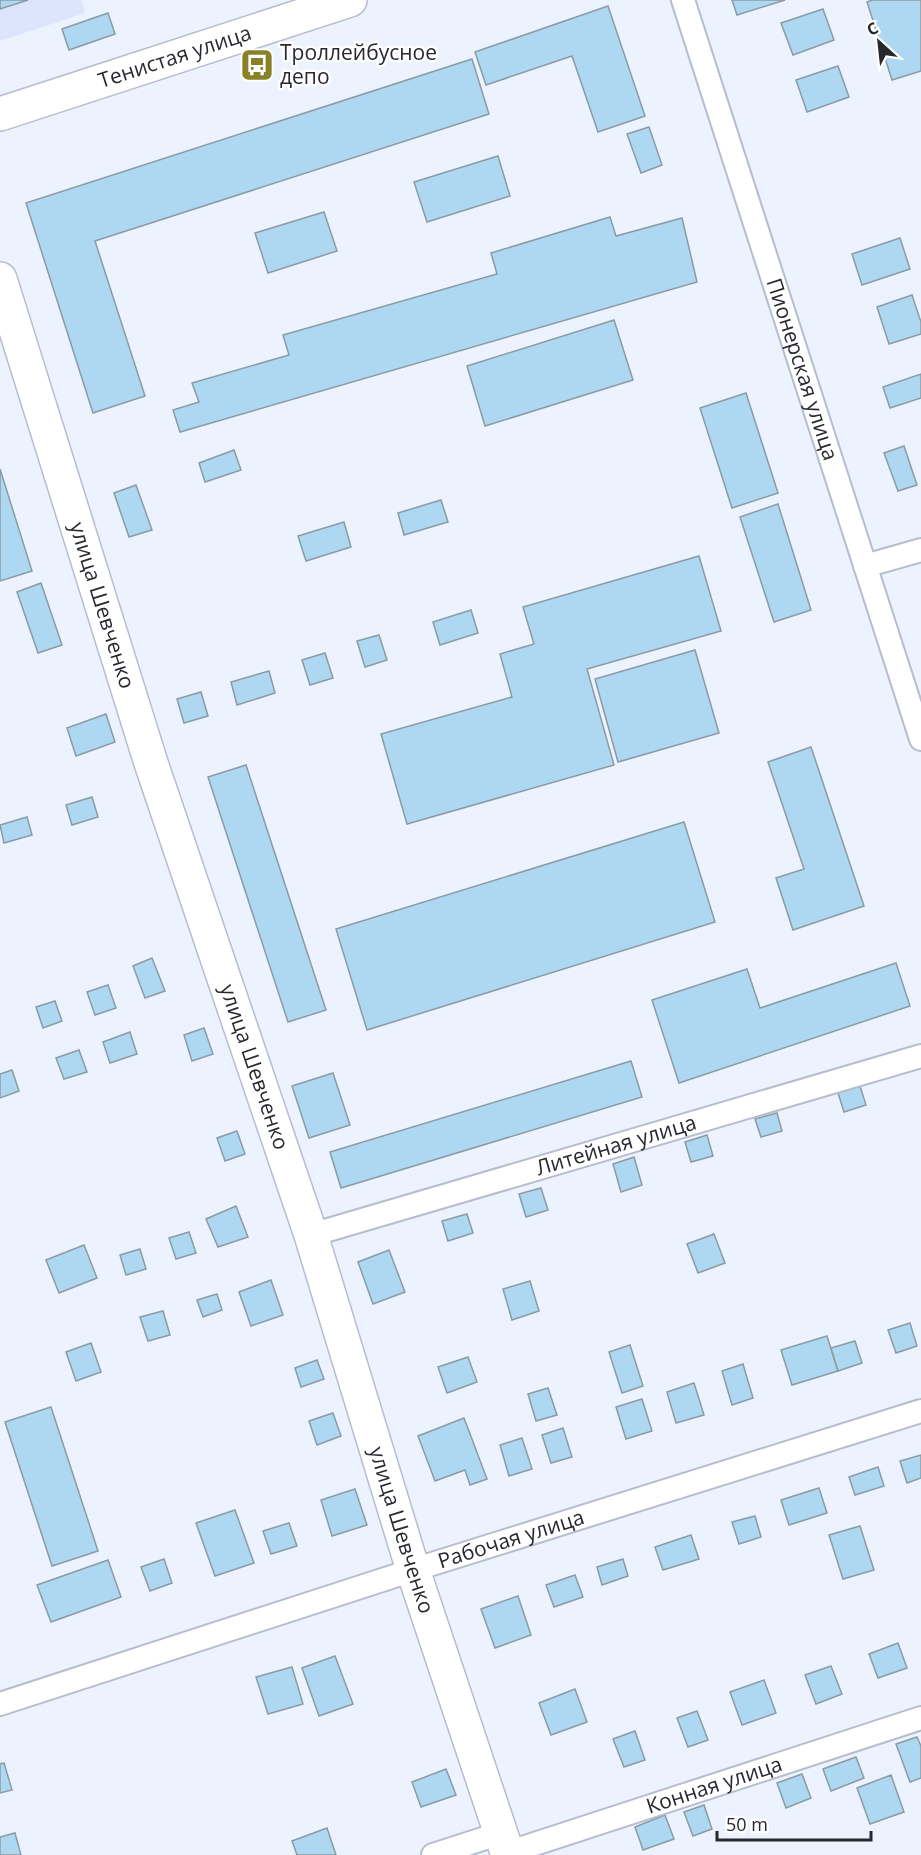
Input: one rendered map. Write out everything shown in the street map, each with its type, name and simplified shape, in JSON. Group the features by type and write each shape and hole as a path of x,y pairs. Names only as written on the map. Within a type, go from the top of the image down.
{"street":[{"name":"Тенистая улица","path":"0,114 350,0"},
{"name":"Пионерская улица","path":"683,0 921,739"},
{"name":"улица Шевченко","path":"0,279 151,763 311,1235 413,1570 505,1847"},
{"path":"865,566 921,550"},
{"name":"Литейная улица","path":"311,1235 921,1056"},
{"name":"Рабочая улица","path":"0,1704 413,1570 921,1411"},
{"name":"Конная улица","path":"433,1855 505,1847 921,1718"}],"shaded area":[{"path":"0,0 81,0 85,13 0,41"}],"building":[{"path":"0,0 28,0 0,9"},
{"path":"732,0 785,0 737,15"},
{"path":"872,0 921,0 921,71 892,80 867,2"},
{"path":"608,6 645,116 598,132 572,56 486,85 475,52"},
{"path":"823,9 834,40 793,55 781,23"},
{"path":"108,13 115,34 69,50 62,29"},
{"path":"472,59 489,114 95,241 145,396 93,413 26,203"},
{"path":"838,66 849,97 807,112 796,80"},
{"path":"649,127 662,165 641,173 627,134"},
{"path":"498,156 510,196 427,222 414,182"},
{"path":"324,212 337,251 268,273 255,233"},
{"path":"610,217 616,236 682,218 697,282 180,432 173,410 199,402 192,383 289,355 283,335 497,274 491,253"},
{"path":"900,238 910,269 862,285 852,254"},
{"path":"912,295 921,322 921,334 889,344 877,307"},
{"path":"614,320 633,380 485,426 467,366"},
{"path":"921,374 921,398 890,408 883,387"},
{"path":"746,393 778,493 732,508 700,408"},
{"path":"904,446 917,485 898,491 884,453"},
{"path":"234,450 241,470 205,482 199,463"},
{"path":"0,469 32,571 0,581"},
{"path":"136,485 152,530 129,537 114,493"},
{"path":"441,500 448,522 404,535 398,513"},
{"path":"778,504 811,610 774,622 740,517"},
{"path":"344,522 351,547 306,561 298,536"},
{"path":"699,556 721,631 587,669 614,765 407,824 381,734 512,697 500,654 534,644 523,607"},
{"path":"41,583 62,645 38,653 17,592"},
{"path":"471,610 478,633 440,645 433,622"},
{"path":"379,635 387,660 365,667 357,641"},
{"path":"695,650 719,733 618,762 595,679"},
{"path":"325,653 333,678 310,685 302,660"},
{"path":"269,671 275,693 237,705 231,682"},
{"path":"201,692 208,716 184,723 177,699"},
{"path":"106,714 115,742 76,756 67,728"},
{"path":"811,747 864,906 793,930 776,878 804,869 768,762"},
{"path":"246,765 326,1010 288,1022 208,777"},
{"path":"92,797 98,817 72,825 66,805"},
{"path":"27,817 32,835 4,843 0,825"},
{"path":"684,822 715,922 367,1030 336,929"},
{"path":"152,958 165,991 145,998 133,966"},
{"path":"896,963 910,1006 679,1083 652,1000 747,969 760,1008"},
{"path":"108,985 116,1008 95,1015 87,992"},
{"path":"55,1001 62,1021 43,1028 36,1007"},
{"path":"204,1028 213,1054 192,1061 184,1035"},
{"path":"130,1032 137,1054 110,1063 103,1042"},
{"path":"79,1050 87,1072 64,1079 56,1058"},
{"path":"631,1061 642,1097 341,1188 330,1152"},
{"path":"12,1070 19,1091 0,1098 0,1074"},
{"path":"333,1073 350,1125 309,1138 292,1086"},
{"path":"860,1086 866,1105 844,1112 838,1093"},
{"path":"777,1113 782,1131 761,1137 755,1119"},
{"path":"237,1131 245,1154 225,1161 217,1138"},
{"path":"707,1135 713,1156 691,1162 685,1142"},
{"path":"634,1157 642,1185 621,1192 613,1164"},
{"path":"541,1188 548,1210 526,1217 519,1194"},
{"path":"236,1206 248,1237 218,1247 206,1219"},
{"path":"467,1214 473,1233 448,1241 442,1221"},
{"path":"189,1232 196,1253 176,1259 169,1238"},
{"path":"714,1234 725,1263 698,1273 687,1244"},
{"path":"84,1245 97,1278 59,1293 46,1260"},
{"path":"140,1249 146,1269 126,1275 120,1255"},
{"path":"389,1250 405,1292 373,1304 358,1262"},
{"path":"271,1280 283,1315 251,1326 239,1292"},
{"path":"530,1281 539,1311 512,1320 503,1289"},
{"path":"217,1294 222,1310 203,1317 197,1300"},
{"path":"163,1311 170,1335 148,1341 140,1317"},
{"path":"910,1323 917,1346 896,1353 888,1330"},
{"path":"827,1336 838,1371 792,1385 781,1350"},
{"path":"855,1341 862,1363 838,1371 831,1348"},
{"path":"91,1343 101,1372 76,1381 66,1352"},
{"path":"630,1345 643,1386 622,1393 609,1352"},
{"path":"468,1357 477,1382 447,1393 438,1367"},
{"path":"317,1360 324,1379 301,1387 295,1368"},
{"path":"743,1364 753,1398 732,1405 722,1371"},
{"path":"694,1383 704,1415 676,1423 667,1392"},
{"path":"548,1388 557,1415 536,1421 528,1394"},
{"path":"642,1399 652,1431 626,1439 616,1407"},
{"path":"51,1407 98,1551 52,1566 5,1422"},
{"path":"333,1413 341,1436 317,1445 309,1421"},
{"path":"464,1418 487,1479 470,1485 465,1470 435,1481 418,1436"},
{"path":"563,1428 572,1457 551,1463 542,1435"},
{"path":"522,1438 532,1469 509,1476 500,1445"},
{"path":"921,1455 921,1478 907,1483 900,1461"},
{"path":"878,1467 884,1486 855,1495 849,1477"},
{"path":"819,1488 827,1513 789,1525 781,1500"},
{"path":"355,1489 367,1525 332,1536 321,1500"},
{"path":"235,1510 254,1563 215,1576 196,1523"},
{"path":"755,1516 761,1537 739,1544 732,1522"},
{"path":"289,1523 297,1546 271,1554 263,1531"},
{"path":"860,1526 874,1570 843,1579 829,1535"},
{"path":"691,1535 699,1559 663,1570 655,1547"},
{"path":"164,1559 172,1583 150,1591 141,1567"},
{"path":"623,1559 628,1576 602,1585 597,1567"},
{"path":"108,1560 121,1597 51,1622 37,1585"},
{"path":"575,1575 583,1597 554,1607 546,1585"},
{"path":"518,1596 531,1635 495,1648 481,1609"},
{"path":"898,1643 907,1668 878,1678 869,1654"},
{"path":"335,1656 353,1704 319,1716 302,1668"},
{"path":"831,1666 842,1694 816,1704 805,1675"},
{"path":"292,1667 303,1704 268,1714 256,1677"},
{"path":"764,1680 776,1713 742,1725 730,1692"},
{"path":"575,1689 587,1722 551,1735 539,1703"},
{"path":"697,1711 708,1740 688,1747 677,1718"},
{"path":"635,1731 645,1760 624,1767 613,1739"},
{"path":"917,1737 921,1746 921,1778 910,1782 896,1744"},
{"path":"856,1757 864,1778 831,1791 823,1769"},
{"path":"4,1763 12,1790 0,1793 0,1764"},
{"path":"446,1769 456,1795 421,1807 412,1782"},
{"path":"802,1774 811,1798 786,1808 777,1783"},
{"path":"891,1775 904,1812 870,1824 857,1788"},
{"path":"704,1805 712,1829 693,1836 684,1812"},
{"path":"665,1815 674,1839 643,1850 635,1827"},
{"path":"327,1828 336,1855 297,1855 292,1841"},
{"path":"15,1833 21,1855 0,1855 0,1837"}],"place":[{"name":"Троллейбусное депо","path":"257,65"}]}
